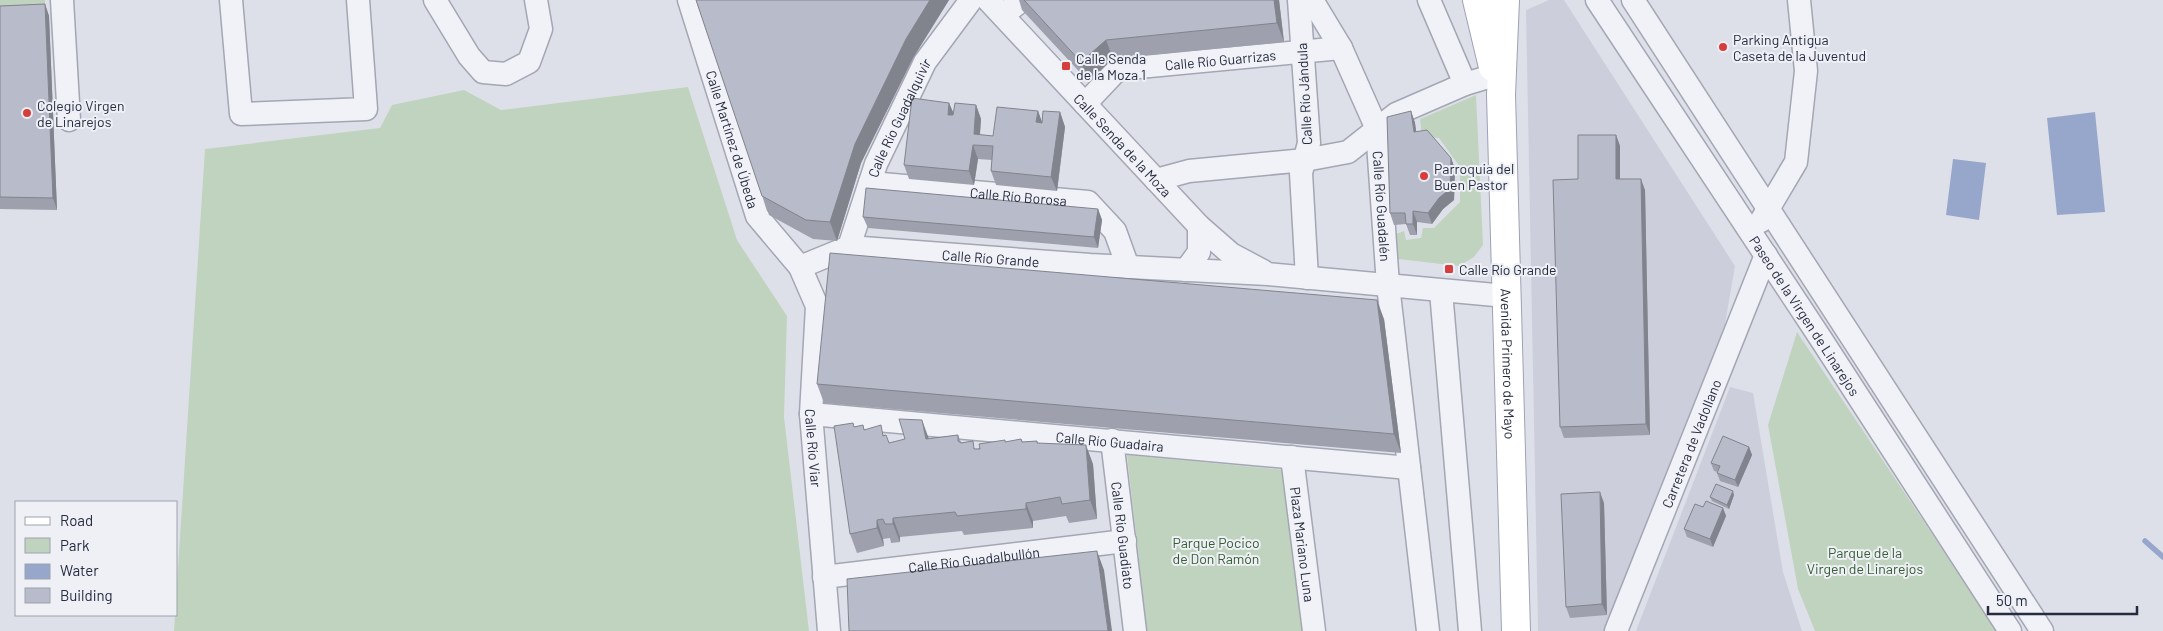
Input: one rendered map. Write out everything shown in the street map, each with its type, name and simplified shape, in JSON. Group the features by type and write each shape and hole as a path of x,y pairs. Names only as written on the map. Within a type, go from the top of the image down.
{"main road":[{"path":"1477,0 1498,85"},
{"path":"1498,85 1505,0"},
{"name":"Avenida Primero de Mayo","path":"1498,85 1516,631"}],"street":[{"path":"62,0 69,120"},
{"path":"231,0 241,114 366,109 358,0"},
{"path":"435,0 469,56 483,72 506,74 530,62 541,30 536,0"},
{"name":"Calle Martínez de Úbeda","path":"689,0 757,216 800,267"},
{"name":"Calle Río Guadalquivir","path":"850,248 876,164 925,62 971,0"},
{"path":"996,8 1022,0"},
{"name":"Calle Río Jándula","path":"1299,0 1309,143 1301,173 1307,278"},
{"name":"Calle Río Guadalén","path":"1312,0 1342,48 1377,129 1388,284"},
{"path":"1430,0 1465,84"},
{"name":"Paseo de la Virgen de Linarejos","path":"1597,0 1766,255 2010,631"},
{"name":"Paseo de la Virgen de Linarejos","path":"1633,0 2042,631"},
{"path":"1752,234 1796,162 1806,71 1799,0"},
{"name":"Calle Senda de la Moza","path":"996,8 1198,226 1231,254 1268,274"},
{"name":"Calle Río Guarrizas","path":"1085,104 1118,69 1342,48"},
{"name":"Calle Río Guadalén","path":"1156,180 1189,171 1305,160 1348,152 1396,114 1465,84 1498,85"},
{"name":"Calle Río Borosa","path":"870,183 1088,202 1115,232 1128,267"},
{"path":"1186,270 1199,252 1198,226"},
{"name":"Calle Río Grande","path":"800,267 850,248 1128,267 1268,274 1506,296"},
{"name":"Carretera de Vadollano","path":"1616,631 1766,255"},
{"name":"Calle Río Viar","path":"800,267 817,306 811,414 829,631"},
{"path":"1388,284 1428,631"},
{"path":"1441,291 1470,631"},
{"name":"Calle Río Guadaira","path":"811,414 1409,468"},
{"name":"Calle Río Guadiato","path":"1112,440 1136,631"},
{"name":"Plaza Mariano Luna","path":"1292,457 1314,631"},
{"name":"Calle Río Guadalbullón","path":"824,577 1125,541"}],"shaded area":[{"path":"1549,0 1564,0 1735,266 1721,347 1605,631 1538,631 1526,10"},
{"path":"1730,387 1753,393 1783,572 1802,631 1636,631"}],"green space":[{"path":"0,0 45,0 45,9 0,9"},
{"path":"688,87 737,240 787,316 784,417 809,631 174,631 175,616 178,616 178,569 205,149 380,128 392,105 464,90 501,110"},
{"path":"1476,95 1483,245 1474,257 1459,266 1398,259 1396,234 1404,231 1406,240 1421,238 1423,228 1434,228 1460,202 1460,167 1439,138 1422,137 1420,119"},
{"name":"Parque de la Virgen de Linarejos","path":"1797,332 1997,631 1815,631 1798,589 1768,425"},
{"name":"Parque Pocico de Don Ramón","path":"1127,455 1285,470 1304,631 1147,631"}],"water":[{"path":"2095,112 2105,212 2057,215 2047,118"},
{"path":"1953,159 1986,163 1979,220 1946,215"}],"building":[{"path":"696,0 930,0 906,39 855,144 830,222 806,220 762,196"},
{"path":"1024,0 1274,0 1277,23 1106,40 1081,62"},
{"name":"Colegio Virgen de Linarejos","path":"45,4 53,198 0,197 0,6"},
{"path":"912,98 949,103 948,115 953,115 955,103 976,105 974,134 993,136 997,107 1038,111 1036,122 1042,123 1043,111 1060,112 1051,177 991,171 993,146 973,145 969,171 904,165"},
{"name":"Parroquia del Buen Pastor","path":"1411,111 1414,132 1427,130 1451,158 1450,189 1439,198 1428,213 1413,211 1413,224 1406,224 1405,213 1390,213 1387,117"},
{"path":"1578,135 1616,135 1616,179 1641,179 1646,424 1560,427 1553,180 1578,179"},
{"path":"866,188 1098,209 1094,237 863,217"},
{"path":"830,253 1377,300 1394,434 817,384"},
{"path":"899,419 922,420 926,439 958,435 958,441 961,443 973,441 974,449 980,449 979,444 1021,439 1022,442 1037,441 1037,443 1086,445 1090,500 1062,504 1060,497 1026,503 1026,509 957,516 955,512 893,518 893,524 885,524 883,519 877,520 877,528 850,534 834,426 853,423 854,427 863,425 864,430 881,425 883,436 886,435 889,443 905,439"},
{"path":"1723,436 1749,447 1735,480 1717,473 1720,466 1711,463"},
{"path":"1716,484 1733,491 1727,505 1710,497"},
{"path":"1600,492 1602,604 1566,607 1561,494"},
{"path":"1706,501 1723,508 1710,539 1684,529 1695,504 1703,507"},
{"path":"1097,551 1108,631 849,631 847,579"}],"waterway":[{"path":"2145,541 2163,557"}],"place":[{"name":"Parking Antigua Caseta de la Juventud","path":"1723,47"},
{"name":"Calle Senda de la Moza 1","path":"1066,66"},
{"name":"Colegio Virgen de Linarejos","path":"27,113"},
{"name":"Parroquia del Buen Pastor","path":"1424,176"},
{"name":"Calle Río Grande","path":"1449,269"}]}
